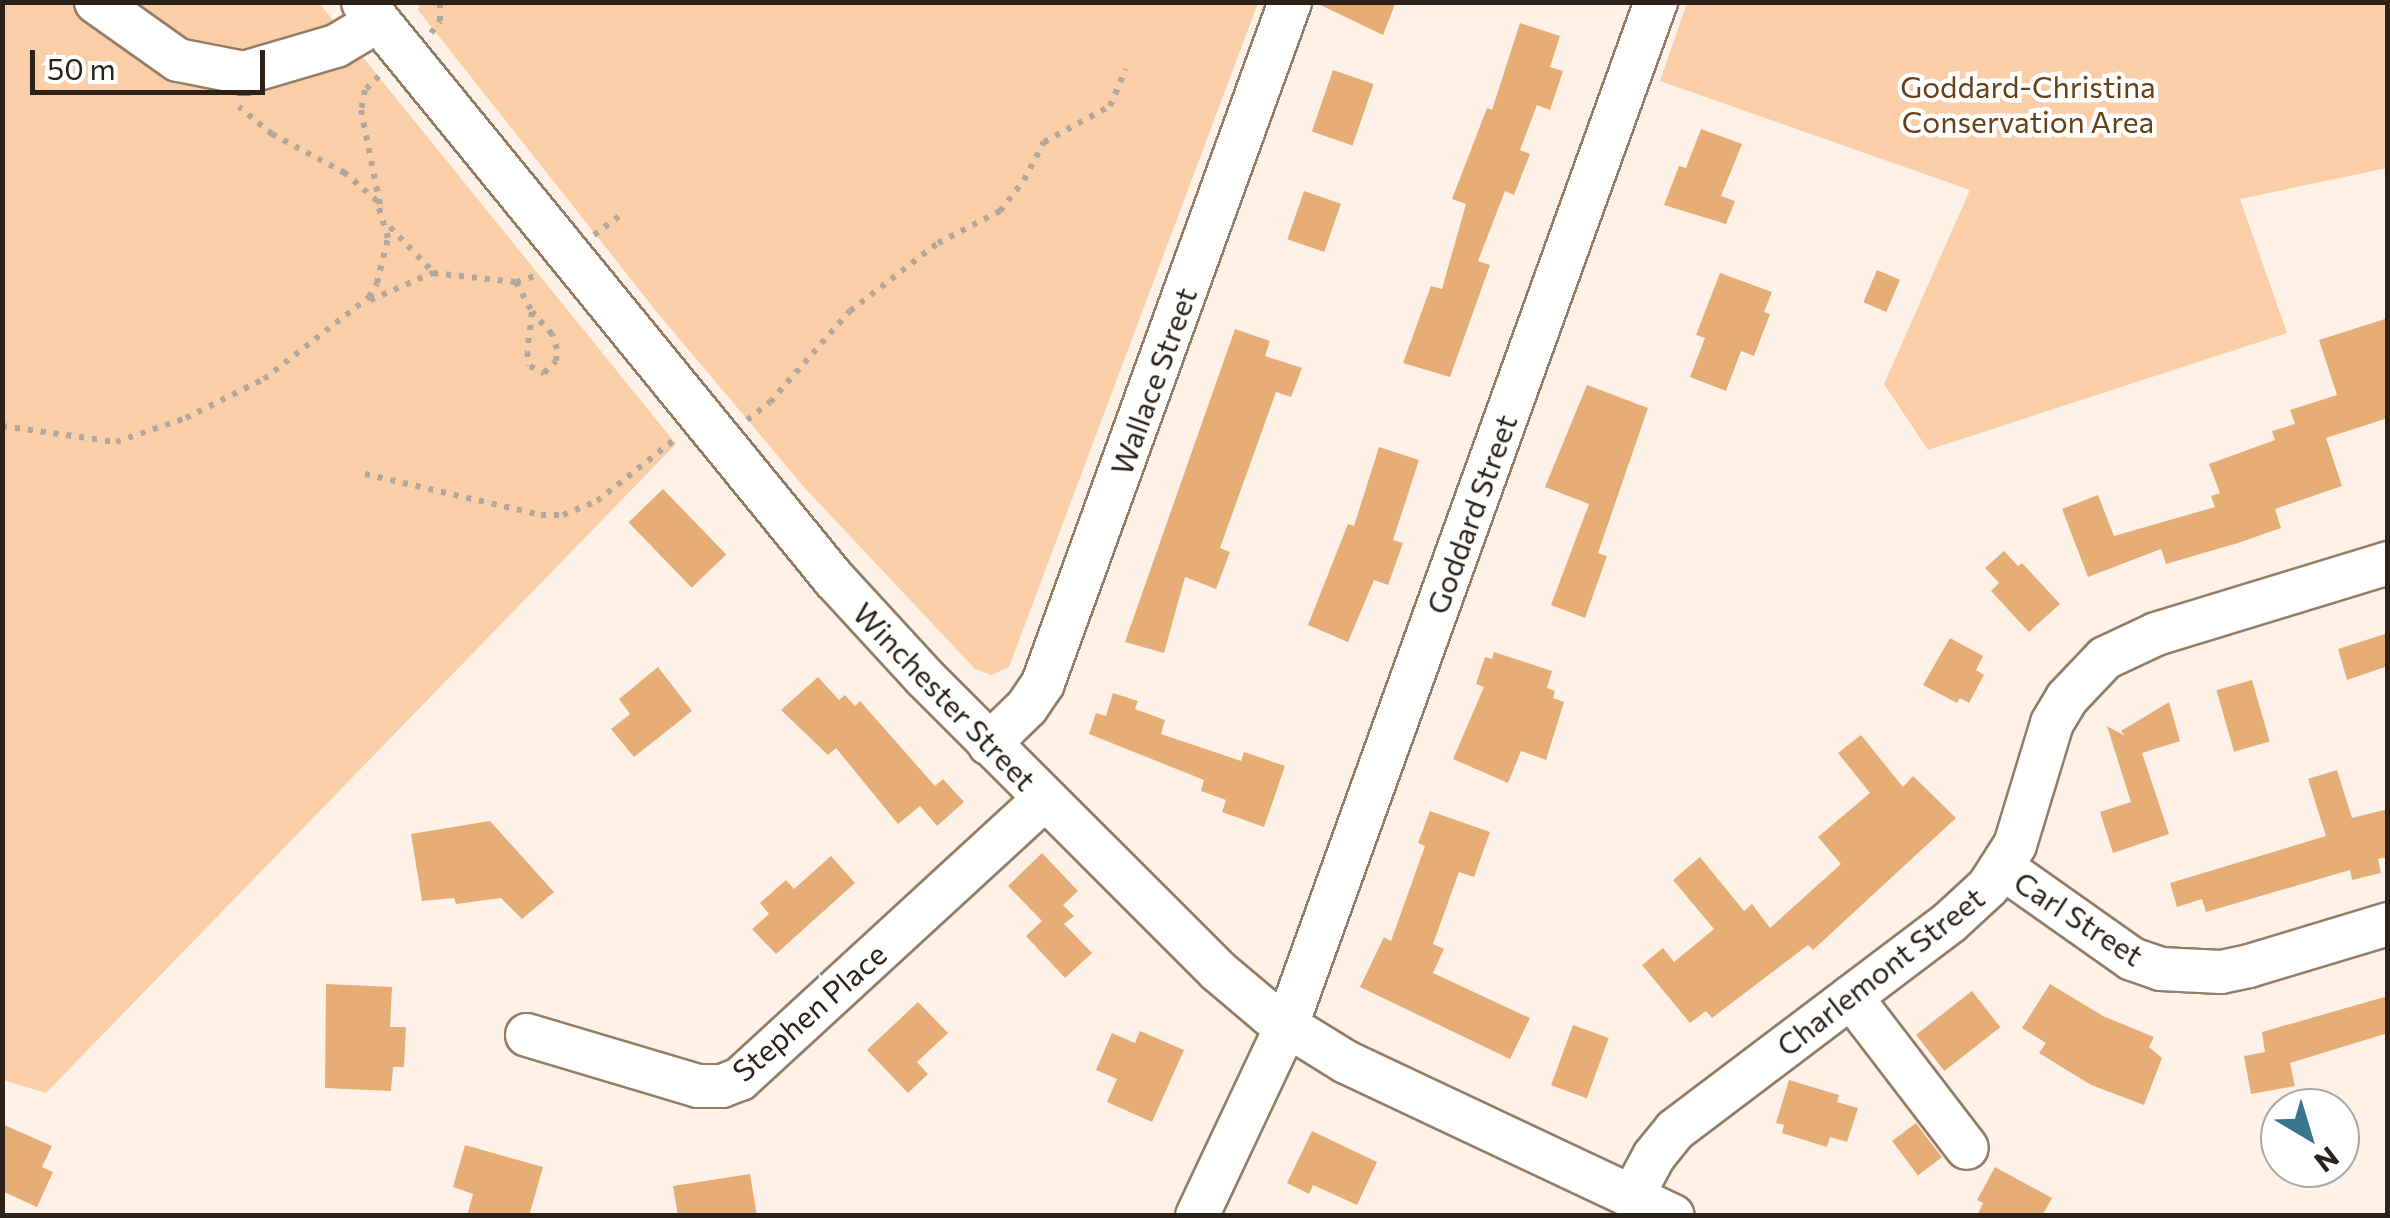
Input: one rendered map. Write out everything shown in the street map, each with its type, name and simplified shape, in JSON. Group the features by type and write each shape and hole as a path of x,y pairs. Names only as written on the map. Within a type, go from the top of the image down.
{"street":[{"path":"96,2 178,60 244,73 336,46 371,12"},
{"name":"Wallace Street","path":"990,744 1027,707 1047,674 1290,2"},
{"name":"Goddard Street","path":"1197,1216 1286,1025 1656,2"},
{"name":"Winchester Street","path":"371,12 708,429 877,627 1218,971 1286,1025 1418,1100 1673,1216"},
{"name":"Charlemont Street","path":"1634,1195 1660,1146 1675,1130 1970,906 2003,868 2024,822 2052,723 2066,698 2105,658 2156,634 2388,563"},
{"name":"Stephen Place","path":"527,1034 702,1086 740,1080 1044,799"},
{"name":"Carl Street","path":"2003,868 2132,960 2161,969 2220,972 2388,924"},
{"path":"1851,997 1968,1148"}],"path":[{"path":"434,273 414,258 387,224 380,206 362,100 372,82 440,21 440,2"},
{"path":"364,474 541,516 563,515 597,501 682,433 754,416 838,321 938,243 1000,211 1024,180 1044,142 1110,106 1126,68"},
{"path":"230,100 272,134 345,173 380,206"},
{"path":"2,426 116,442 186,418 264,378 360,305 434,273 516,282 536,277 619,216"},
{"path":"360,305 377,283 387,224"},
{"path":"516,282 557,349 556,361 544,373 530,366 526,352 532,312"}],"green space":[{"path":"421,2 1258,3 1009,667 991,675 975,669 803,486 656,311 418,10"},
{"path":"3,3 319,3 676,444 46,1093 3,1080"},
{"name":"Goddard-Christina Conservation Area","path":"1687,3 2387,3 2387,168 2240,199 2287,333 1928,450 1884,384 1970,190 1660,81"}],"building":[{"path":"1314,2 1396,2 1383,35"},
{"path":"1520,23 1560,36 1550,67 1563,71 1550,110 1537,105 1520,150 1530,154 1514,195 1505,191 1478,261 1490,265 1450,377 1403,363 1431,286 1442,289 1466,204 1452,199 1487,108 1492,110"},
{"path":"1333,70 1374,84 1352,145 1312,131"},
{"path":"1701,129 1742,144 1721,196 1735,201 1726,224 1664,205 1679,166 1686,168"},
{"path":"1304,191 1341,204 1324,252 1287,239"},
{"path":"1877,270 1900,280 1886,312 1863,302"},
{"path":"1720,273 1772,292 1764,312 1770,314 1754,356 1741,351 1726,391 1690,377 1705,338 1696,335"},
{"path":"2388,318 2388,418 2326,438 2342,486 2275,509 2281,528 2166,564 2161,549 2088,577 2062,509 2098,495 2114,536 2215,507 2211,496 2220,493 2209,464 2275,440 2272,431 2295,424 2290,410 2337,395 2319,340"},
{"path":"1235,329 1270,341 1265,356 1302,368 1291,397 1276,392 1220,548 1230,552 1216,589 1185,577 1164,653 1125,642"},
{"path":"1587,385 1648,408 1598,553 1607,556 1585,618 1551,605 1589,504 1545,487"},
{"path":"1379,447 1419,460 1393,540 1403,543 1388,585 1374,580 1348,642 1308,625 1348,524 1354,526"},
{"path":"663,489 726,554 692,588 628,522"},
{"path":"2004,551 2018,566 2022,563 2060,604 2029,632 1991,591 1999,583 1985,568"},
{"path":"2388,633 2388,666 2347,680 2338,649"},
{"path":"1950,638 1983,656 1976,670 1984,675 1969,703 1960,698 1957,703 1923,685"},
{"path":"1494,652 1552,671 1547,688 1555,691 1553,698 1564,702 1546,760 1521,751 1508,783 1453,759 1484,687 1476,684 1485,657 1492,659"},
{"path":"658,667 692,711 634,757 611,729 630,714 619,699"},
{"path":"818,677 839,700 845,695 855,706 860,701 935,786 943,779 964,802 937,826 920,806 898,824 836,748 828,755 781,710"},
{"path":"2252,680 2270,742 2234,752 2216,690"},
{"path":"1113,693 1138,701 1135,709 1165,720 1161,734 1241,761 1244,752 1285,766 1264,827 1222,812 1226,800 1201,791 1204,780 1089,734 1096,713 1106,716"},
{"path":"2169,702 2180,741 2142,753 2169,834 2113,853 2100,812 2131,802 2107,726 2125,736 2121,731"},
{"path":"1861,735 1903,787 1913,776 1956,818 1813,950 1808,945 1712,1018 1706,1011 1690,1023 1642,965 1663,948 1674,962 1714,929 1673,880 1700,857 1744,911 1752,904 1770,928 1841,864 1818,837 1870,793 1838,753"},
{"path":"2337,770 2352,818 2388,809 2388,857 2378,859 2381,873 2352,880 2350,870 2206,912 2202,899 2177,907 2170,883 2326,836 2308,779"},
{"path":"1430,811 1490,832 1474,877 1459,872 1433,944 1444,949 1433,973 1530,1018 1510,1059 1360,987 1384,937 1391,941 1425,846 1418,843"},
{"path":"490,821 554,892 522,919 501,898 456,904 454,898 422,901 411,834"},
{"path":"1042,853 1078,891 1063,905 1074,916 1064,924 1092,953 1065,978 1026,936 1042,921 1008,886"},
{"path":"831,856 855,883 776,954 752,929 769,914 760,903 786,880 794,889"},
{"path":"326,984 392,987 390,1027 406,1027 404,1067 393,1067 391,1091 325,1088"},
{"path":"2050,984 2103,1016 2154,1037 2149,1047 2162,1058 2144,1105 2091,1085 2039,1053 2046,1043 2022,1028"},
{"path":"1972,991 2000,1027 1944,1071 1916,1035"},
{"path":"2388,996 2388,1033 2290,1063 2295,1086 2260,1088 2260,1092 2251,1094 2244,1056 2265,1052 2262,1032"},
{"path":"918,1002 948,1033 917,1062 928,1074 908,1093 867,1050"},
{"path":"1573,1025 1609,1038 1587,1098 1551,1085"},
{"path":"1140,1031 1184,1050 1152,1122 1107,1102 1117,1079 1096,1070 1112,1033 1135,1043"},
{"path":"1789,1080 1839,1095 1837,1102 1858,1108 1847,1142 1830,1137 1827,1147 1782,1133 1784,1125 1776,1123"},
{"path":"1916,1123 1942,1157 1918,1175 1892,1141"},
{"path":"2,1124 52,1146 42,1167 53,1172 37,1207 2,1191"},
{"path":"1312,1131 1377,1162 1357,1205 1313,1185 1309,1194 1287,1183"},
{"path":"465,1145 543,1167 529,1216 467,1216 473,1194 453,1187"},
{"path":"1995,1167 2052,1198 2042,1216 1977,1216 1983,1203 1977,1200"},
{"path":"750,1174 757,1216 678,1216 673,1186"}]}
